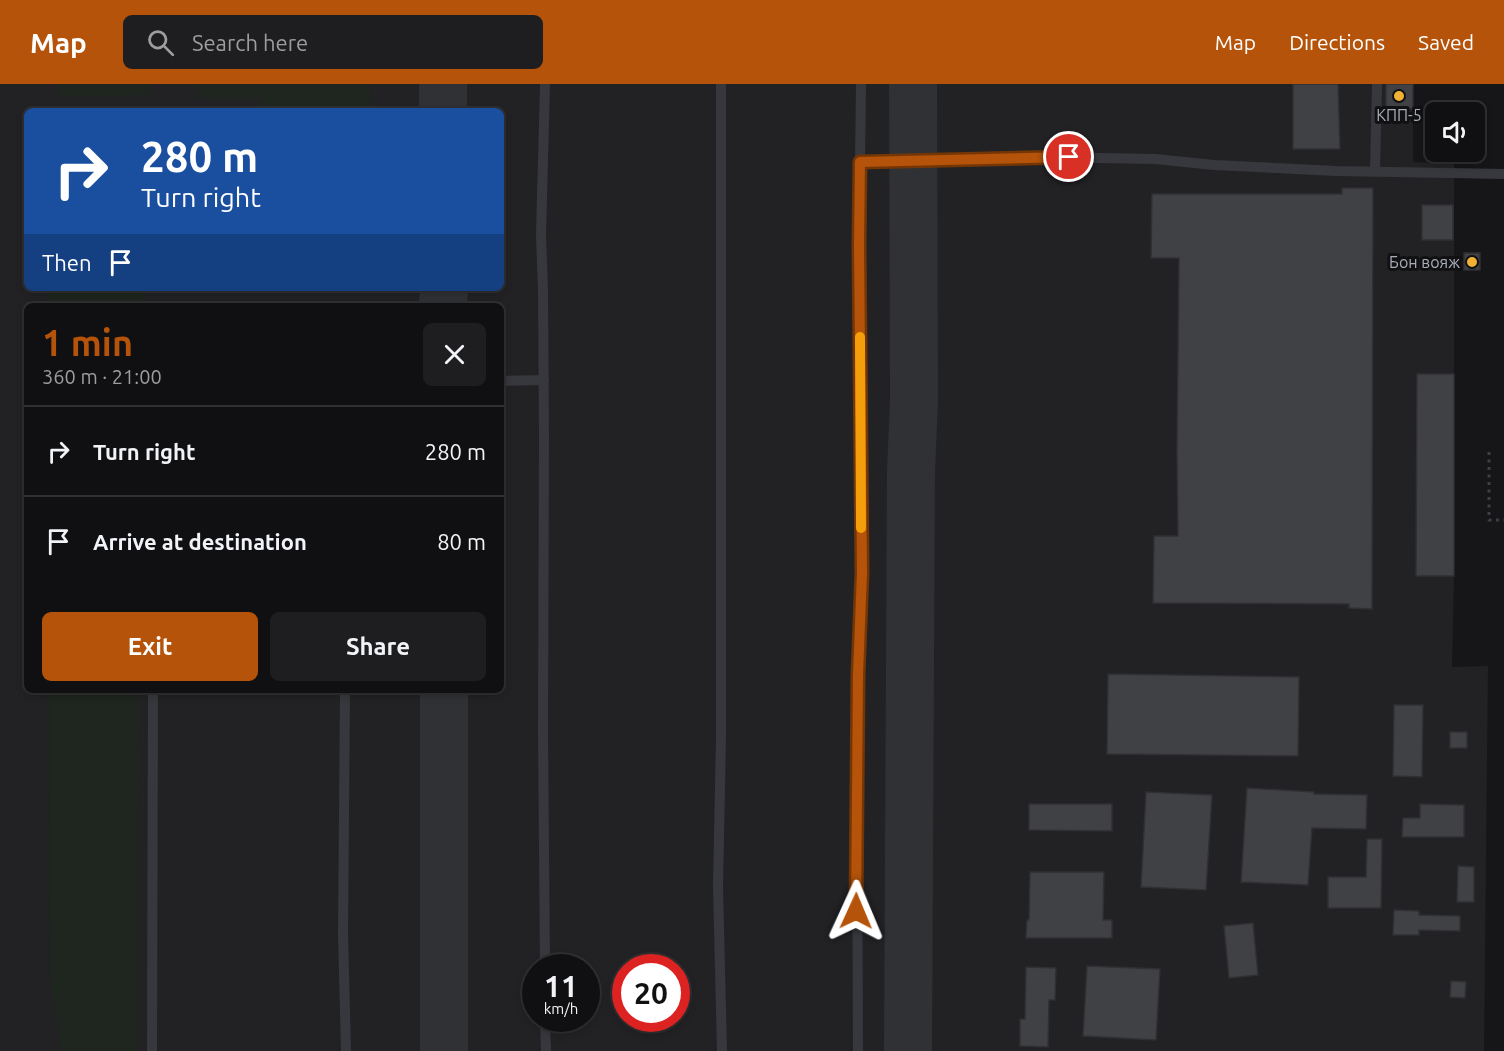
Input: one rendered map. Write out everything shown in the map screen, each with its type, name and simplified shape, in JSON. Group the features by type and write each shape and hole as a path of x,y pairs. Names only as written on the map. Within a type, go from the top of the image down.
{"lane":[{"path":"545,84 541,235 544,380 545,954"},
{"path":"721,84 721,736 718,886 722,1051"},
{"path":"858,1051 857,795 862,572 859,245 861,84"},
{"path":"1375,171 1377,84"},
{"path":"860,162 1047,157 1155,159 1225,165 1504,174"},
{"path":"504,381 544,380"},
{"path":"152,1051 153,693"},
{"path":"345,693 343,934 346,1051"},
{"path":"545,1032 546,1051"}],"path":[{"path":"1489,452 1489,520 1504,520"}],"shaded area":[{"path":"0,84 1413,84 1413,162 1454,164 1452,667 1488,666 1484,1051 0,1051"},
{"path":"58,84 150,84 150,95 59,96"},
{"path":"194,84 370,84 371,108 261,108 260,99 202,99"},
{"path":"48,291 144,291 142,303 48,303"},
{"path":"49,693 139,693 136,1051 62,1051 50,980"}],"building":[{"path":"1293,84 1338,84 1340,149 1293,149"},
{"name":"КПП-5","path":"1386,84 1413,84 1413,109 1386,109"},
{"path":"1342,188 1373,188 1372,609 1349,608 1349,604 1153,603 1154,536 1178,536 1179,258 1151,258 1152,194 1342,194"},
{"path":"1422,205 1453,205 1453,240 1422,240"},
{"name":"Бон вояж","path":"1464,253 1480,253 1480,270 1464,270"},
{"path":"1417,374 1454,374 1454,576 1416,576"},
{"path":"1108,674 1299,677 1298,756 1107,754"},
{"path":"1394,705 1423,705 1422,777 1393,776"},
{"path":"1450,732 1467,732 1467,748 1450,748"},
{"path":"1247,788 1314,792 1314,794 1367,795 1366,829 1312,828 1308,885 1241,882"},
{"path":"1146,792 1212,795 1206,890 1141,887"},
{"path":"1029,804 1112,804 1112,831 1029,830"},
{"path":"1420,804 1464,805 1464,837 1402,837 1403,818 1420,818"},
{"path":"1367,839 1382,839 1381,908 1328,908 1328,877 1366,877"},
{"path":"1458,866 1474,867 1474,902 1457,902"},
{"path":"1030,872 1104,872 1103,920 1112,920 1112,938 1026,938 1027,920 1029,920"},
{"path":"1394,910 1419,911 1419,915 1460,916 1460,931 1419,930 1419,935 1393,935"},
{"path":"1253,923 1258,975 1229,978 1224,926"},
{"path":"1087,966 1160,969 1156,1040 1083,1036"},
{"path":"1026,967 1056,968 1055,1000 1049,1000 1048,1047 1020,1046 1020,1019 1025,1019"},
{"path":"1451,981 1466,982 1465,998 1450,997"}],"taxiway":[{"path":"443,84 443,108"},
{"path":"908,1051 911,471 914,400 913,84"},
{"path":"443,303 444,291"},
{"path":"444,693 444,1051"}],"slow traffic":[{"path":"860,337 861,528"}],"place":[{"name":"КПП-5","path":"1399,96"},
{"name":"Бон вояж","path":"1472,262"}],"route":[{"path":"856,911 858,675 862,572 860,162 1069,157"}]}
